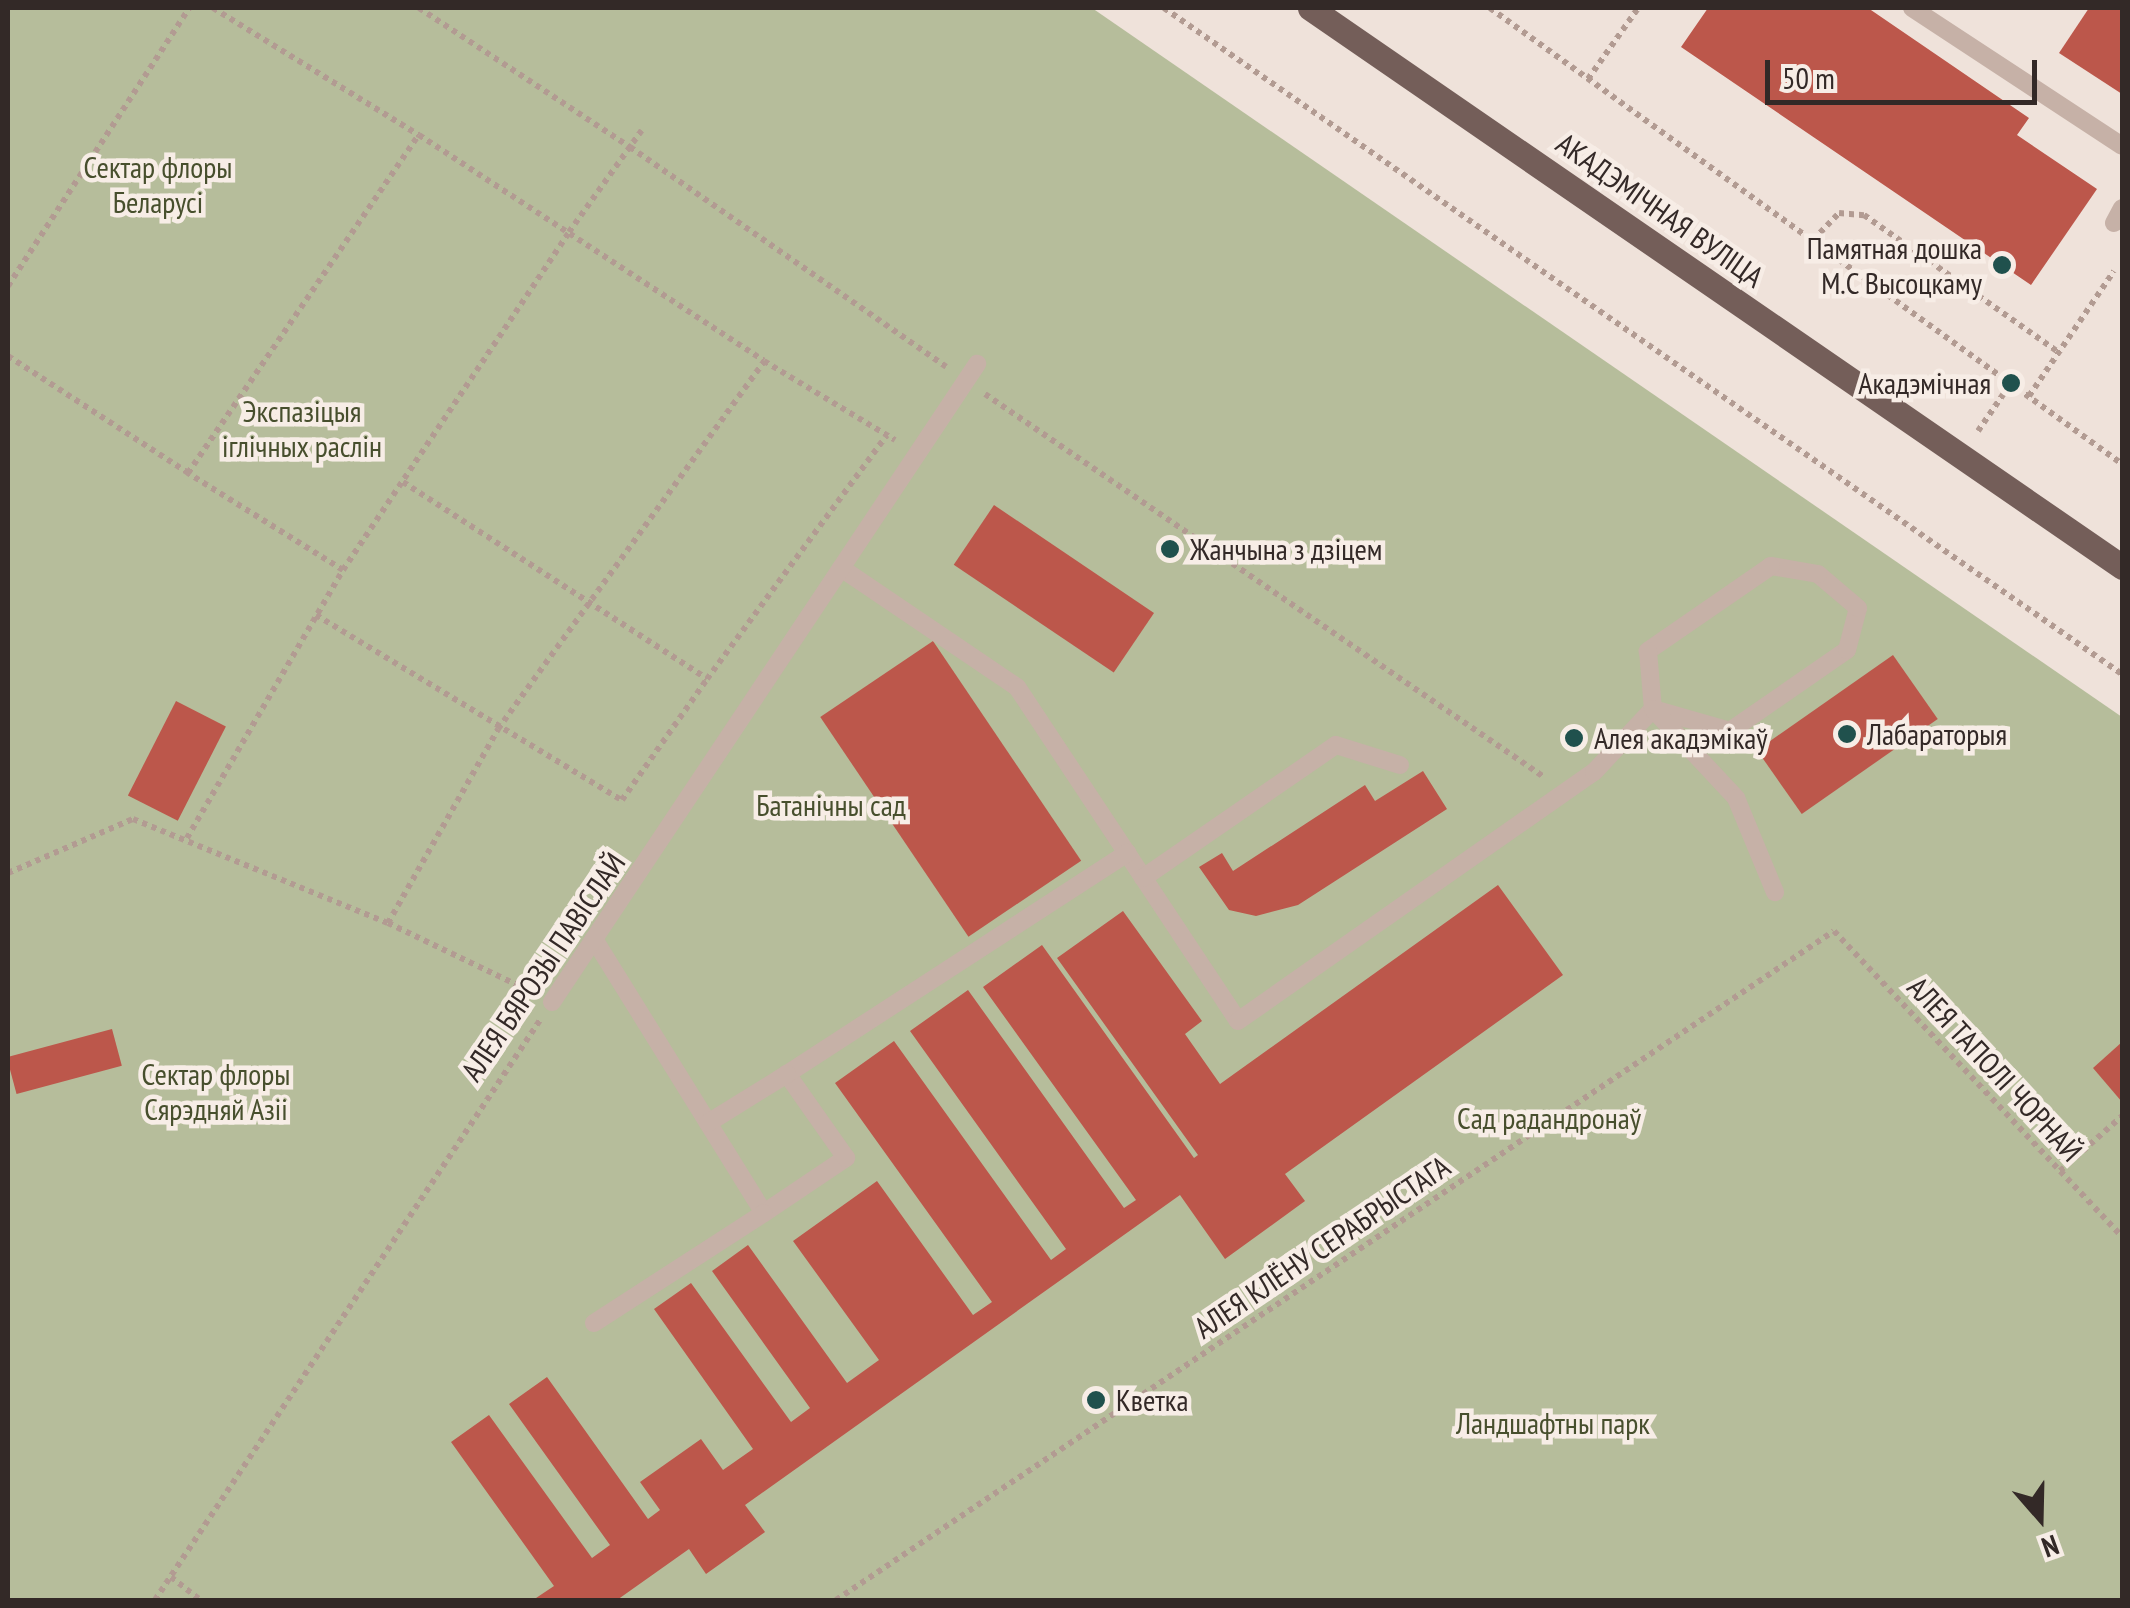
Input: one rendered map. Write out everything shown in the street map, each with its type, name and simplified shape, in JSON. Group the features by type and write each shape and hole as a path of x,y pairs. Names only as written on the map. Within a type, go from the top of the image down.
{"main road":[{"name":"АКАДЭМІЧНАЯ ВУЛІЦА","path":"1310,8 2122,567"}],"lane":[{"path":"1912,8 1937,14 2122,146"},
{"name":"АЛЕЯ БЯРОЗЫ ПАВІСЛАЙ","path":"552,1002 977,364"},
{"path":"1653,709 1730,731 1847,650 1858,608 1818,574 1771,566 1648,651 1653,709 1736,798 1775,892"},
{"path":"841,568 1017,687 1238,1021 1594,772 1653,709"},
{"path":"1144,878 1336,745 1400,764"},
{"path":"708,1123 1127,853"},
{"path":"594,939 764,1213"},
{"path":"594,1323 846,1158 787,1074"}],"path":[{"path":"8,286 189,8"},
{"path":"212,8 418,135 764,362 918,454"},
{"path":"419,8 630,147 1566,792"},
{"path":"1164,8 2122,674"},
{"path":"1490,8 2122,464"},
{"path":"1588,79 1638,8"},
{"path":"186,838 342,570 568,232 642,130"},
{"path":"188,474 418,135"},
{"path":"1813,240 1839,212 1864,215 2058,352"},
{"path":"2029,396 2114,270"},
{"path":"8,356 342,570"},
{"path":"388,923 498,729 586,602 764,362"},
{"path":"1960,456 2011,383"},
{"path":"316,616 498,729 622,800 887,436"},
{"path":"404,482 707,680"},
{"path":"8,873 133,820 186,838 388,923 552,1002"},
{"name":"АЛЕЯ ТАПОЛІ ЧОРНАЙ","path":"1834,931 2122,1238"},
{"name":"АЛЕЯ КЛЁНУ СЕРАБРЫСТАГА","path":"836,1600 1834,931"},
{"name":"АЛЕЯ БЯРОЗЫ ПАВІСЛАЙ","path":"155,1600 552,1002"},
{"path":"2060,1171 2122,1116"},
{"path":"171,1577 200,1600"}],"green space":[{"name":"Батанічны сад","path":"8,8 1092,8 2122,717 2122,1600 8,1600"}],"building":[{"path":"1708,8 1868,8 2029,118 2017,135 2097,189 2031,285 1681,47"},
{"path":"2089,8 2122,8 2122,94 2059,53"},
{"path":"994,505 1154,613 1114,673 954,565"},
{"path":"933,641 1081,861 968,937 820,717"},
{"name":"Лабараторыя","path":"1893,655 1938,719 1802,814 1757,750"},
{"path":"176,701 226,726 178,821 128,795"},
{"path":"1423,771 1447,809 1298,905 1256,916 1229,910 1199,867 1222,853 1233,871 1365,785 1375,801"},
{"path":"1498,885 1563,975 1285,1174 1305,1201 1225,1259 1180,1195 745,1505 765,1532 706,1574 689,1549 617,1600 533,1600 554,1586 451,1442 489,1415 592,1558 610,1545 509,1404 547,1377 648,1519 660,1510 640,1482 701,1439 723,1470 753,1449 654,1309 691,1283 791,1422 810,1408 712,1271 748,1245 847,1383 879,1360 793,1241 877,1181 973,1315 992,1302 835,1083 894,1041 1051,1260 1066,1249 910,1031 968,990 1124,1208 1136,1200 983,987 1042,945 1194,1158 1198,1155 1057,958 1123,911 1202,1021 1185,1034 1220,1084"},
{"path":"112,1029 122,1066 17,1094 8,1057"},
{"path":"2122,1042 2122,1102 2093,1068"}],"place":[{"name":"Памятная дошка М.С Высоцкаму","path":"2002,265"},
{"name":"Акадэмічная","path":"2011,383"},
{"name":"Жанчына з дзіцем","path":"1170,549"},
{"name":"Лабараторыя","path":"1847,734"},
{"name":"Алея акадэмікаў","path":"1574,738"},
{"name":"Кветка","path":"1096,1400"}],"park label":[{"name":"Сектар флоры Беларусі","path":"158,184"},
{"name":"Экспазіцыя іглічных раслін","path":"302,428"},
{"name":"Сектар флоры Сярэдняй Азіі","path":"216,1091"},
{"name":"Сад радандронаў","path":"1549,1118"},
{"name":"Ландшафтны парк","path":"1553,1423"}]}
